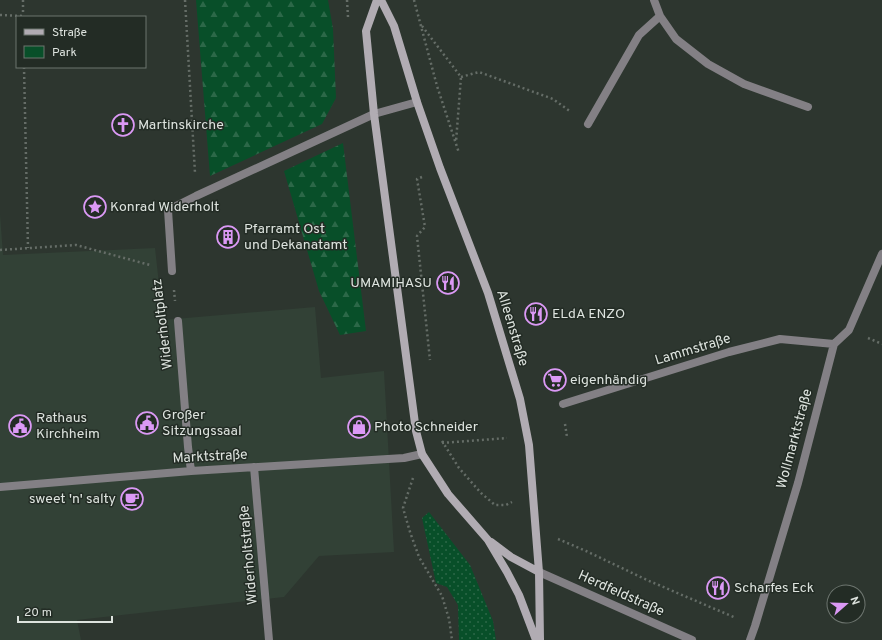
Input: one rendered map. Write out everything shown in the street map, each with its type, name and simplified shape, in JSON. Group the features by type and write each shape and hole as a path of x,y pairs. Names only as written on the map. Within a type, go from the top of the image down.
{"street":[{"path":"377,0 366,31 374,114 416,431 422,454 448,494 488,540 507,572 519,596 536,640"},
{"name":"Alleenstraße","path":"381,0 394,26 417,102 440,168 488,293 520,399 529,445 539,572 540,640"},
{"path":"654,0 660,16 676,38 708,64 744,84 808,107"},
{"path":"588,124 639,35 660,16"},
{"path":"172,271 168,210 374,114 417,102"},
{"path":"834,344 849,330 882,254"},
{"name":"Widerholtplatz","path":"178,321 190,471"},
{"name":"Lammstraße","path":"563,404 728,352 780,339 834,344"},
{"name":"Wollmarktstraße","path":"750,640 798,483 834,344"},
{"name":"Marktstraße","path":"0,487 190,471 404,458 422,454"},
{"name":"Widerholtstraße","path":"254,468 270,640"},
{"path":"488,540 511,557 539,572"},
{"name":"Herdfeldstraße","path":"539,572 692,640"}],"path":[{"path":"0,16 23,16 23,0"},
{"path":"185,0 196,196"},
{"path":"421,26 461,77 456,144"},
{"path":"24,68 28,248"},
{"path":"461,77 479,72 494,77 553,99 588,124"},
{"path":"430,363 417,236 425,227 416,179 440,168"},
{"name":"Widerholtplatz","path":"0,250 76,246 172,271 178,321"},
{"path":"502,438 442,442 459,468 481,493 495,505 506,505 514,502"},
{"path":"413,478 403,508 419,557 442,596 449,619 452,640"},
{"path":"558,539 647,580 755,626"}],"shaded area":[{"path":"0,214 3,255 155,248 163,320 315,307 321,378 384,371 394,552 319,556 284,597 77,620 81,640 0,640"}],"green space":[{"path":"196,0 328,0 333,29 336,98 322,124 210,176"},
{"path":"343,143 366,331 340,335 319,291 284,171"},
{"path":"429,512 470,565 493,621 496,640 459,640 458,605 447,587 436,583 422,518"}],"place":[{"name":"Martinskirche","path":"123,125"},
{"name":"Konrad Widerholt","path":"95,207"},
{"name":"Pfarramt Ost und Dekanatamt","path":"228,237"},
{"name":"UMAMIHASU","path":"448,283"},
{"name":"ELdA ENZO","path":"536,314"},
{"name":"eigenhändig","path":"555,380"},
{"name":"Großer Sitzungssaal","path":"147,423"},
{"name":"Rathaus Kirchheim","path":"20,426"},
{"name":"Photo Schneider","path":"359,427"},
{"name":"sweet 'n' salty","path":"132,499"},
{"name":"Scharfes Eck","path":"718,588"}]}
